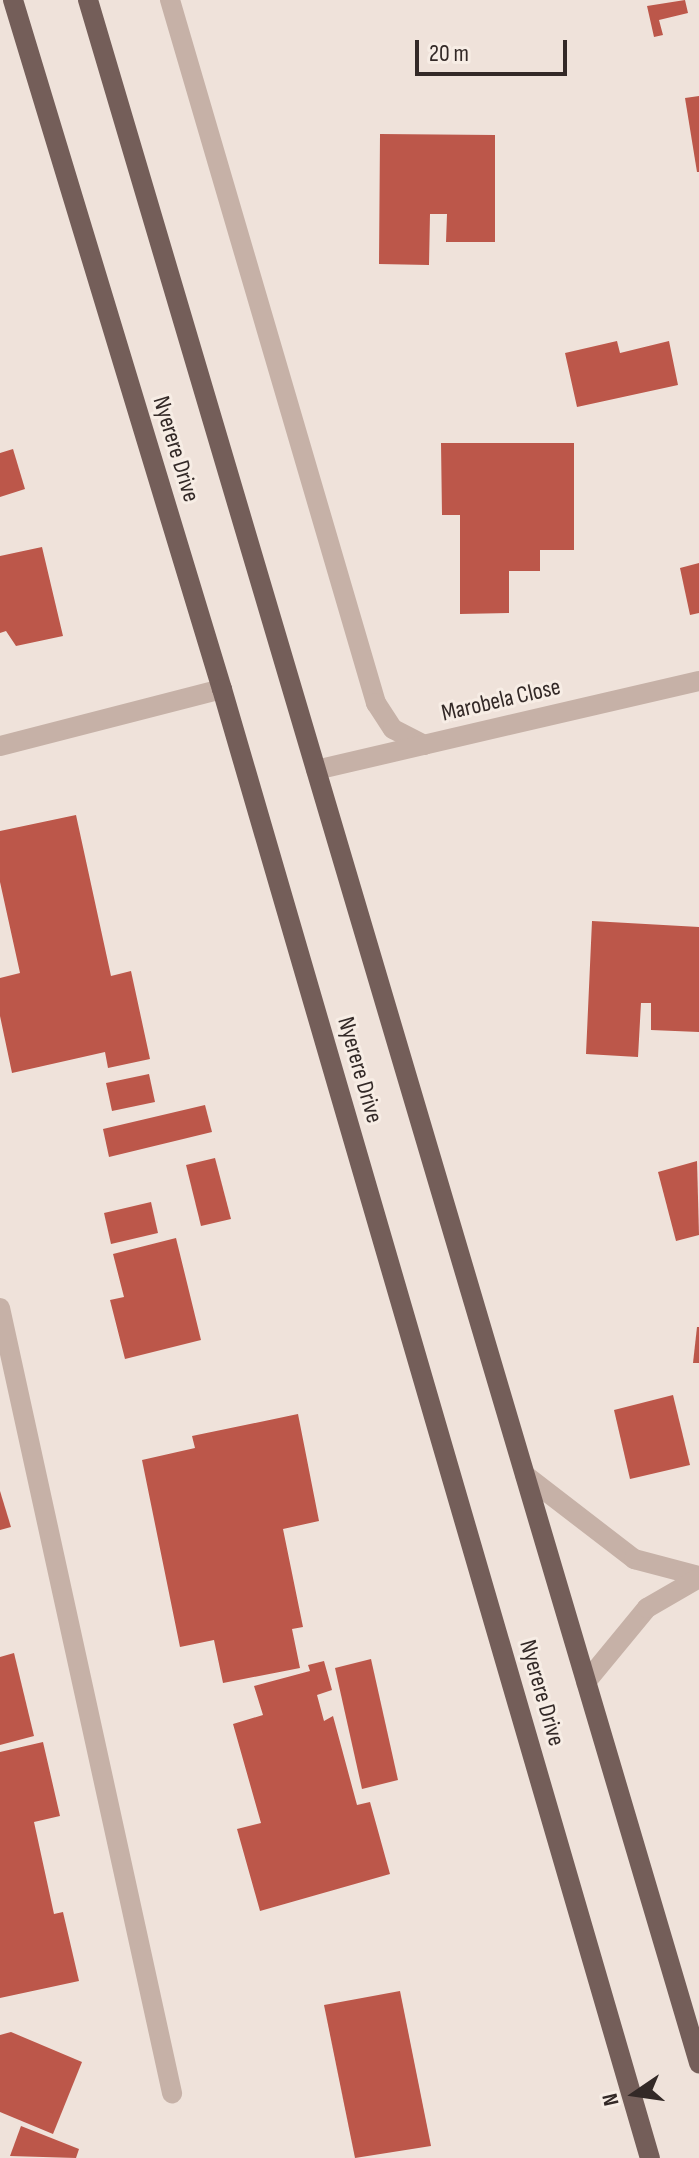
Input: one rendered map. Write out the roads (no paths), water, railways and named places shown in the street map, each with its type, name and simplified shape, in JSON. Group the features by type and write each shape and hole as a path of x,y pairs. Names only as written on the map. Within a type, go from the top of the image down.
{"main road":[{"name":"Nyerere Drive","path":"13,0 222,689 650,2158"},
{"name":"Nyerere Drive","path":"88,0 699,2063"}],"street":[{"path":"170,0 376,703 393,729 424,745"},
{"name":"Marobela Close","path":"316,770 699,681"},
{"path":"0,746 222,689"},
{"path":"0,1308 172,2093"},
{"path":"525,1475 634,1559 699,1577"},
{"path":"586,1682 647,1608 699,1577"}]}
